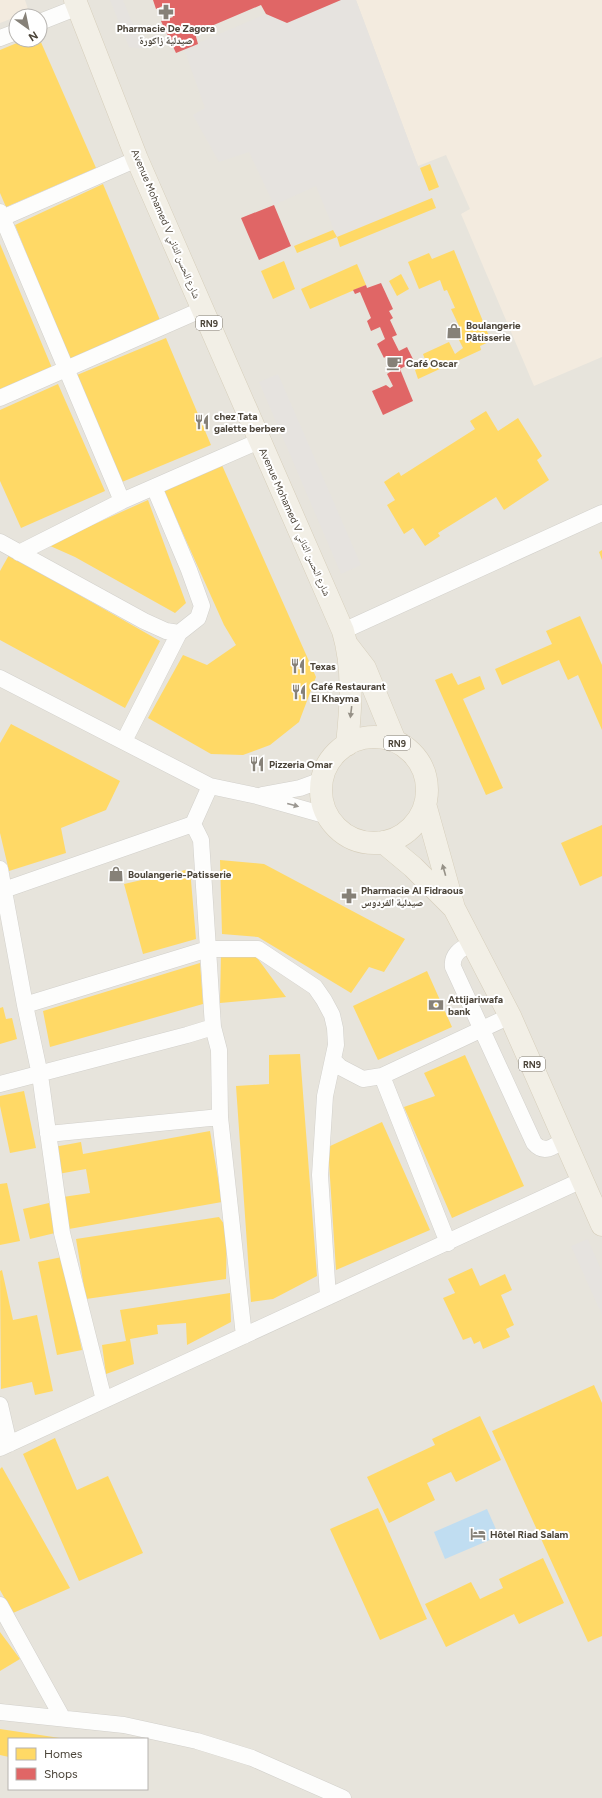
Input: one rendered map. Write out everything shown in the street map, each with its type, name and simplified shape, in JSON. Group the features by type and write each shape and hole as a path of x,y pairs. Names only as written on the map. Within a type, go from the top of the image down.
{"main road":[{"name":"Avenue Mohamed V شارع الحسن الثاني","path":"76,3 137,159 345,638 365,668 395,741"},
{"name":"Avenue Mohamed V شارع الحسن الثاني","path":"345,638 350,666 352,702 347,745"},
{"name":"RN9","path":"373,738 395,741 408,749 418,760 424,774 427,789 425,804 419,818 410,829 397,838 383,842 367,842 351,838 338,829 328,816 321,792 322,780 327,766 336,754 347,745 362,739 373,738"},
{"name":"RN9","path":"425,804 454,908 473,942 510,1016 602,1225"},
{"name":"RN9","path":"383,842 413,867 454,908"}],"street":[{"path":"48,18 76,3"},
{"path":"122,501 1,216 137,159"},
{"path":"0,398 203,309"},
{"path":"19,553 122,501 260,441"},
{"path":"124,741 179,633 198,618 202,606 189,570 154,487"},
{"path":"345,638 602,513"},
{"path":"1,542 144,621 166,631 179,633"},
{"path":"0,678 210,786 257,796 328,816"},
{"path":"257,796 300,788 322,780"},
{"path":"4,890 193,824 210,786"},
{"path":"193,824 201,840 213,1027 219,1050 220,1116 244,1336"},
{"path":"0,869 25,1005 40,1075 62,1233 104,1400"},
{"path":"473,942 459,950 453,963 534,1143 540,1149 546,1149 565,1139"},
{"path":"25,1005 208,948 258,949 315,987 332,1014 336,1028 336,1045 325,1096 320,1175 328,1297"},
{"path":"333,1060 340,1067 363,1079 382,1076 510,1016"},
{"path":"0,1084 40,1075 213,1027"},
{"path":"382,1076 448,1243"},
{"path":"48,1134 220,1116"},
{"path":"0,1405 4,1446 448,1243 582,1180"},
{"path":"0,1605 62,1717"},
{"path":"0,1712 62,1717 124,1725 197,1741 252,1758 343,1798"}],"shaded area":[{"path":"0,0 602,0 602,1798 0,1798"},
{"path":"0,0 25,0 28,8 8,8 8,20 0,23"},
{"path":"110,0 123,0 143,49 129,47"},
{"path":"341,0 356,0 418,166 432,198 337,237 316,186 274,205 249,152 219,162 193,115 205,108 184,49 266,14 287,23"},
{"path":"356,0 602,0 602,357 534,386 461,214 470,209 446,155 418,166"},
{"path":"278,374 361,565 341,574 259,382"},
{"path":"588,1239 602,1272 602,1315 571,1246"}],"water":[{"path":"487,1509 499,1536 445,1559 434,1532"}],"building: Homes":[{"path":"8,47 8,48 44,48 96,168 6,207 0,193 0,50"},
{"path":"430,164 439,187 429,191 420,168"},
{"path":"103,184 160,320 69,360 15,225"},
{"path":"432,198 436,208 340,247 337,237"},
{"path":"333,230 337,237 297,253 294,246"},
{"path":"0,244 52,368 0,389"},
{"path":"454,250 491,341 480,346 481,350 418,379 415,370 427,365 423,354 449,342 455,354 463,348 455,332 461,330 451,309 455,308 447,290 444,291 440,280 419,289 408,262 429,253 432,259"},
{"path":"284,261 295,289 273,299 261,271"},
{"path":"357,264 366,285 310,309 301,289"},
{"path":"401,274 409,289 397,296 389,281"},
{"path":"166,338 211,445 122,482 77,375"},
{"path":"58,384 105,491 21,528 0,481 0,410"},
{"path":"486,411 498,431 518,418 542,456 537,460 549,480 504,510 496,497 438,533 440,536 425,546 413,528 404,534 387,505 395,500 384,482 399,472 401,476 475,429 470,421"},
{"path":"221,463 316,677 299,722 270,745 243,755 211,754 148,718 183,655 207,665 236,645 224,625 163,489"},
{"path":"148,500 186,603 175,613 75,557 48,545"},
{"path":"602,550 602,560 599,552"},
{"path":"9,555 160,641 125,708 0,640 0,571"},
{"path":"580,616 602,665 602,730 578,675 568,680 559,660 502,685 495,669 552,644 546,631"},
{"path":"452,673 458,685 480,676 485,689 463,699 503,788 486,795 435,680"},
{"path":"11,724 120,781 106,810 61,828 66,853 9,871 0,833 0,743"},
{"path":"602,825 602,876 580,886 561,843"},
{"path":"220,860 264,864 405,939 384,972 369,967 351,993 258,937 222,934"},
{"path":"190,869 196,939 143,954 124,884"},
{"path":"221,954 255,955 286,997 220,1003"},
{"path":"200,963 203,1004 50,1047 43,1011"},
{"path":"427,971 452,1027 378,1060 353,1006"},
{"path":"3,1007 6,1019 12,1018 17,1039 0,1044 0,1008"},
{"path":"300,1054 317,1276 273,1299 251,1302 236,1086 269,1084 269,1055"},
{"path":"465,1055 524,1186 452,1218 404,1107 435,1096 424,1073"},
{"path":"24,1091 36,1148 10,1153 0,1106 0,1096"},
{"path":"382,1122 430,1230 336,1270 328,1147"},
{"path":"210,1131 222,1202 69,1229 63,1197 90,1193 86,1169 58,1174 54,1147 81,1142 83,1154"},
{"path":"7,1183 20,1241 0,1245 0,1184"},
{"path":"49,1203 55,1233 30,1239 23,1209"},
{"path":"219,1217 227,1228 226,1279 86,1299 76,1239"},
{"path":"62,1257 82,1350 57,1355 38,1262"},
{"path":"472,1268 480,1286 505,1274 512,1290 501,1295 514,1325 506,1329 510,1337 483,1349 480,1341 474,1344 471,1337 463,1340 443,1298 455,1293 448,1279"},
{"path":"2,1270 13,1320 37,1315 53,1391 35,1395 32,1382 1,1389 0,1271"},
{"path":"230,1293 231,1322 187,1345 186,1323 157,1325 158,1334 130,1339 134,1364 106,1374 102,1345 126,1341 120,1310"},
{"path":"594,1385 602,1403 602,1636 588,1642 492,1431"},
{"path":"480,1416 501,1460 456,1482 451,1472 427,1483 435,1500 389,1523 367,1477 435,1445 432,1439"},
{"path":"55,1438 77,1490 108,1476 143,1553 79,1581 23,1454"},
{"path":"2,1467 70,1588 13,1613 0,1590 0,1469"},
{"path":"378,1508 427,1619 380,1640 330,1529"},
{"path":"543,1558 564,1603 519,1624 514,1614 446,1647 425,1604 471,1582 480,1599 503,1588 499,1579"},
{"path":"0,1632 20,1659 0,1671"},
{"path":"0,1729 60,1738 8,1738 8,1757 0,1755"}],"building: Shops":[{"path":"153,0 341,0 287,23 266,14 261,5 195,33 198,44 176,53 161,21 173,17 167,4 156,9"},
{"path":"274,205 291,246 259,260 241,218"},
{"path":"381,283 393,309 389,311 393,318 390,320 397,335 392,337 399,351 407,347 414,361 400,369 413,401 383,415 372,391 386,385 390,388 393,386 387,374 393,370 386,356 384,358 377,344 385,339 380,327 371,331 367,321 371,318 360,292 355,294 353,290 366,285 367,288"}],"place":[{"name":"Pharmacie De Zagora صيدلية زاكورة","path":"166,12"},
{"name":"Boulangerie Pâtisserie","path":"454,331"},
{"name":"Café Oscar","path":"394,363"},
{"name":"chez Tata galette berbere","path":"202,422"},
{"name":"Texas","path":"298,666"},
{"name":"Café Restaurant El Khayma","path":"299,692"},
{"name":"Pizzeria Omar","path":"257,764"},
{"name":"Boulangerie-Patisserie","path":"116,874"},
{"name":"Pharmacie Al Fidraous صيدلية الفردوس","path":"349,896"},
{"name":"Attijariwafa bank","path":"436,1005"},
{"name":"Hôtel Riad Salam","path":"478,1534"}]}
